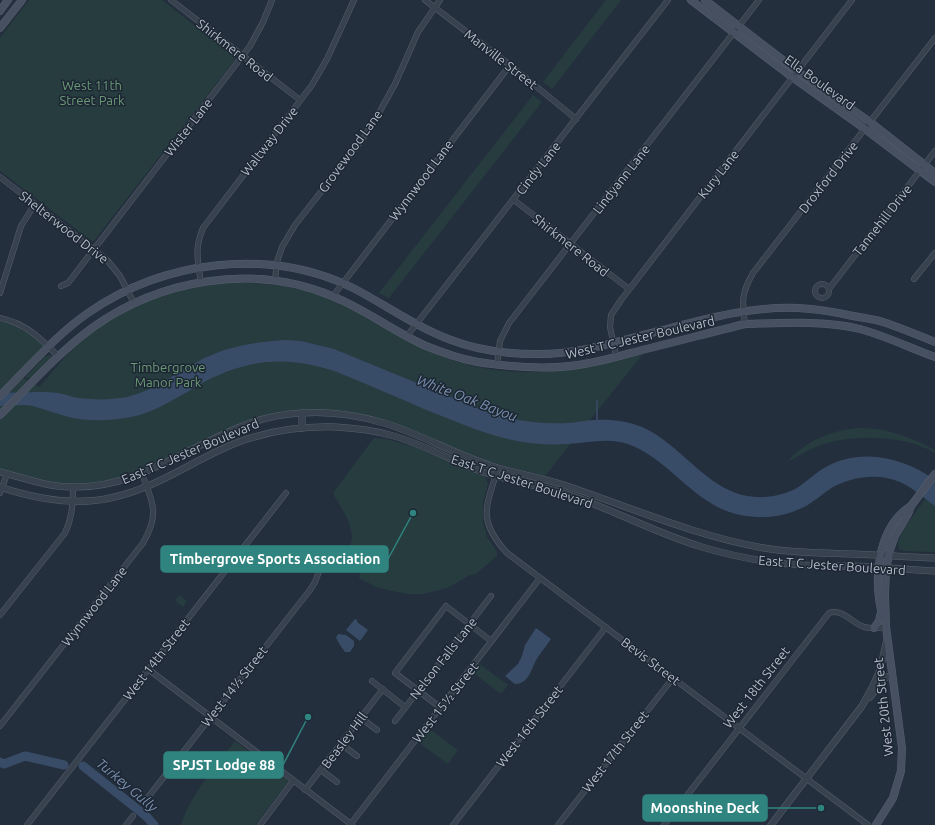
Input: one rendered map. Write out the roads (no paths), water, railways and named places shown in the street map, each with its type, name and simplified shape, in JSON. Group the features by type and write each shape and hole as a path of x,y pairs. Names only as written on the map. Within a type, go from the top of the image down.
{"main road":[{"path":"0,11 8,0"},
{"path":"0,28 22,0"},
{"name":"Ella Boulevard","path":"691,0 792,77 922,167 935,173"},
{"name":"Ella Boulevard","path":"705,0 797,71 870,122 922,167 935,182"},
{"name":"West T C Jester Boulevard","path":"0,396 49,347 88,313 128,290 173,273 228,264 276,266 300,270 326,277 369,296 416,324 453,341 498,352 534,354 572,352 712,317 771,308 820,310 880,321 935,342"},
{"name":"West T C Jester Boulevard","path":"0,415 79,338 134,303 161,293 201,283 227,279 275,280 311,288 333,296 360,309 426,346 466,359 530,368 550,368 579,365 745,324 804,323 860,329 935,357"},
{"path":"836,326 840,313"},
{"path":"912,504 935,474"},
{"name":"West 20th Street","path":"876,825 893,798 901,771 902,748 888,636 881,610 878,589 878,568 880,555 887,534 904,510 912,504"},
{"name":"West 20th Street","path":"886,628 886,569 895,536 912,504"},
{"path":"874,628 880,618 881,610"}],"street":[{"name":"Shirkmere Road","path":"170,0 300,100"},
{"name":"Wister Lane","path":"61,286 68,283 250,46 264,22 272,0"},
{"name":"Waltway Drive","path":"201,283 197,250 202,228 312,85 327,59 354,0"},
{"name":"Manville Street","path":"425,0 510,65 576,119"},
{"name":"Grovewood Lane","path":"275,280 276,266 282,247 295,225 364,137 394,84 418,32 440,0"},
{"name":"Cindy Lane","path":"407,336 668,0"},
{"name":"Lindyann Lane","path":"497,364 498,352 502,337 509,323 758,0"},
{"name":"Kury Lane","path":"616,356 612,343 610,327 611,315 629,289 852,0"},
{"name":"Droxford Drive","path":"745,324 742,306 745,287 753,273 935,38"},
{"name":"Wynnwood Lane","path":"333,296 510,65"},
{"name":"Tannehill Drive","path":"829,289 935,151"},
{"name":"Shelterwood Drive","path":"0,177 107,260 115,268 134,303"},
{"name":"Shirkmere Road","path":"514,200 629,289"},
{"path":"0,293 21,226 35,204"},
{"path":"914,279 935,253"},
{"path":"0,318 20,324 31,331 59,357"},
{"path":"302,413 302,428"},
{"name":"East T C Jester Boulevard","path":"0,472 44,484 73,488 107,485 142,474 242,426 277,416 302,413 337,413 362,417 383,423 498,468 556,482 682,527 721,539 764,548 796,552 935,558"},
{"name":"East T C Jester Boulevard","path":"1,489 43,499 73,501 110,498 146,487 236,443 277,431 302,428 335,427 362,429 389,434 495,476 572,496 678,539 718,551 757,560 805,565 935,571"},
{"name":"Bevis Street","path":"498,468 487,512 489,529 497,542 507,553 868,825"},
{"path":"1,489 7,474"},
{"name":"Wynnwood Lane","path":"0,726 143,543 149,532 154,514 152,502 142,474"},
{"path":"0,615 64,533 70,519 73,501 73,488"},
{"name":"West 14th Street","path":"27,825 286,493"},
{"path":"589,503 593,495"},
{"path":"678,539 682,527"},
{"path":"757,560 764,548"},
{"name":"West 14½ Street","path":"145,801 315,582 320,569"},
{"name":"West 15½ Street","path":"351,825 540,578"},
{"name":"Nelson Falls Lane","path":"395,720 491,596"},
{"path":"441,708 395,673 446,606 492,641"},
{"name":"West 18th Street","path":"664,825 829,613 840,613 860,626 886,628"},
{"name":"West 16th Street","path":"453,825 606,627"},
{"path":"862,706 880,670 888,636"},
{"path":"148,669 351,825"},
{"path":"771,825 862,706 885,678 892,675"},
{"name":"West 17th Street","path":"558,825 673,678"},
{"path":"372,681 406,707"},
{"name":"Beasley Hill","path":"305,790 383,689"},
{"path":"0,715 6,719"},
{"path":"361,718 377,730"},
{"path":"341,744 357,756"},
{"path":"321,770 337,782"},
{"path":"260,825 294,781"},
{"path":"126,825 133,816"}],"water":[{"path":"285,340 301,341 334,349 490,413 509,418 557,423 607,420 625,422 642,427 657,435 710,479 724,488 739,494 762,497 785,493 800,486 824,468 852,458 867,457 881,458 909,465 935,480 935,506 900,482 883,477 866,477 841,483 829,489 808,505 790,513 768,517 746,516 729,512 713,504 699,495 644,451 628,444 612,441 547,444 517,441 459,423 337,372 322,367 292,362 263,362 234,369 207,380 154,410 123,418 107,420 82,419 65,416 33,406 0,406 0,393 51,392 78,398 96,399 115,399 127,397 146,391 197,362 229,349 262,342"},
{"path":"355,619 368,630 360,641 346,630"},
{"path":"536,628 551,639 538,657 527,678 520,683 515,684 505,676 518,664 525,645"},
{"path":"338,634 346,635 354,641 354,646 350,652 345,652 342,648 336,638"}],"waterway":[{"path":"597,401 597,421"},
{"name":"Turkey Gully","path":"0,762 4,764 25,756 64,765"},
{"name":"Turkey Gully","path":"83,766 146,816 154,825"}],"place":[{"name":"Timbergrove Sports Association","path":"413,513"},
{"name":"SPJST Lodge 88","path":"308,717"},
{"name":"Moonshine Deck","path":"821,808"}],"park label":[{"name":"West 11th Street Park","path":"92,92"},
{"name":"Timbergrove Manor Park","path":"168,374"}],"water label":[{"name":"White Oak Bayou","path":"467,398"}]}
